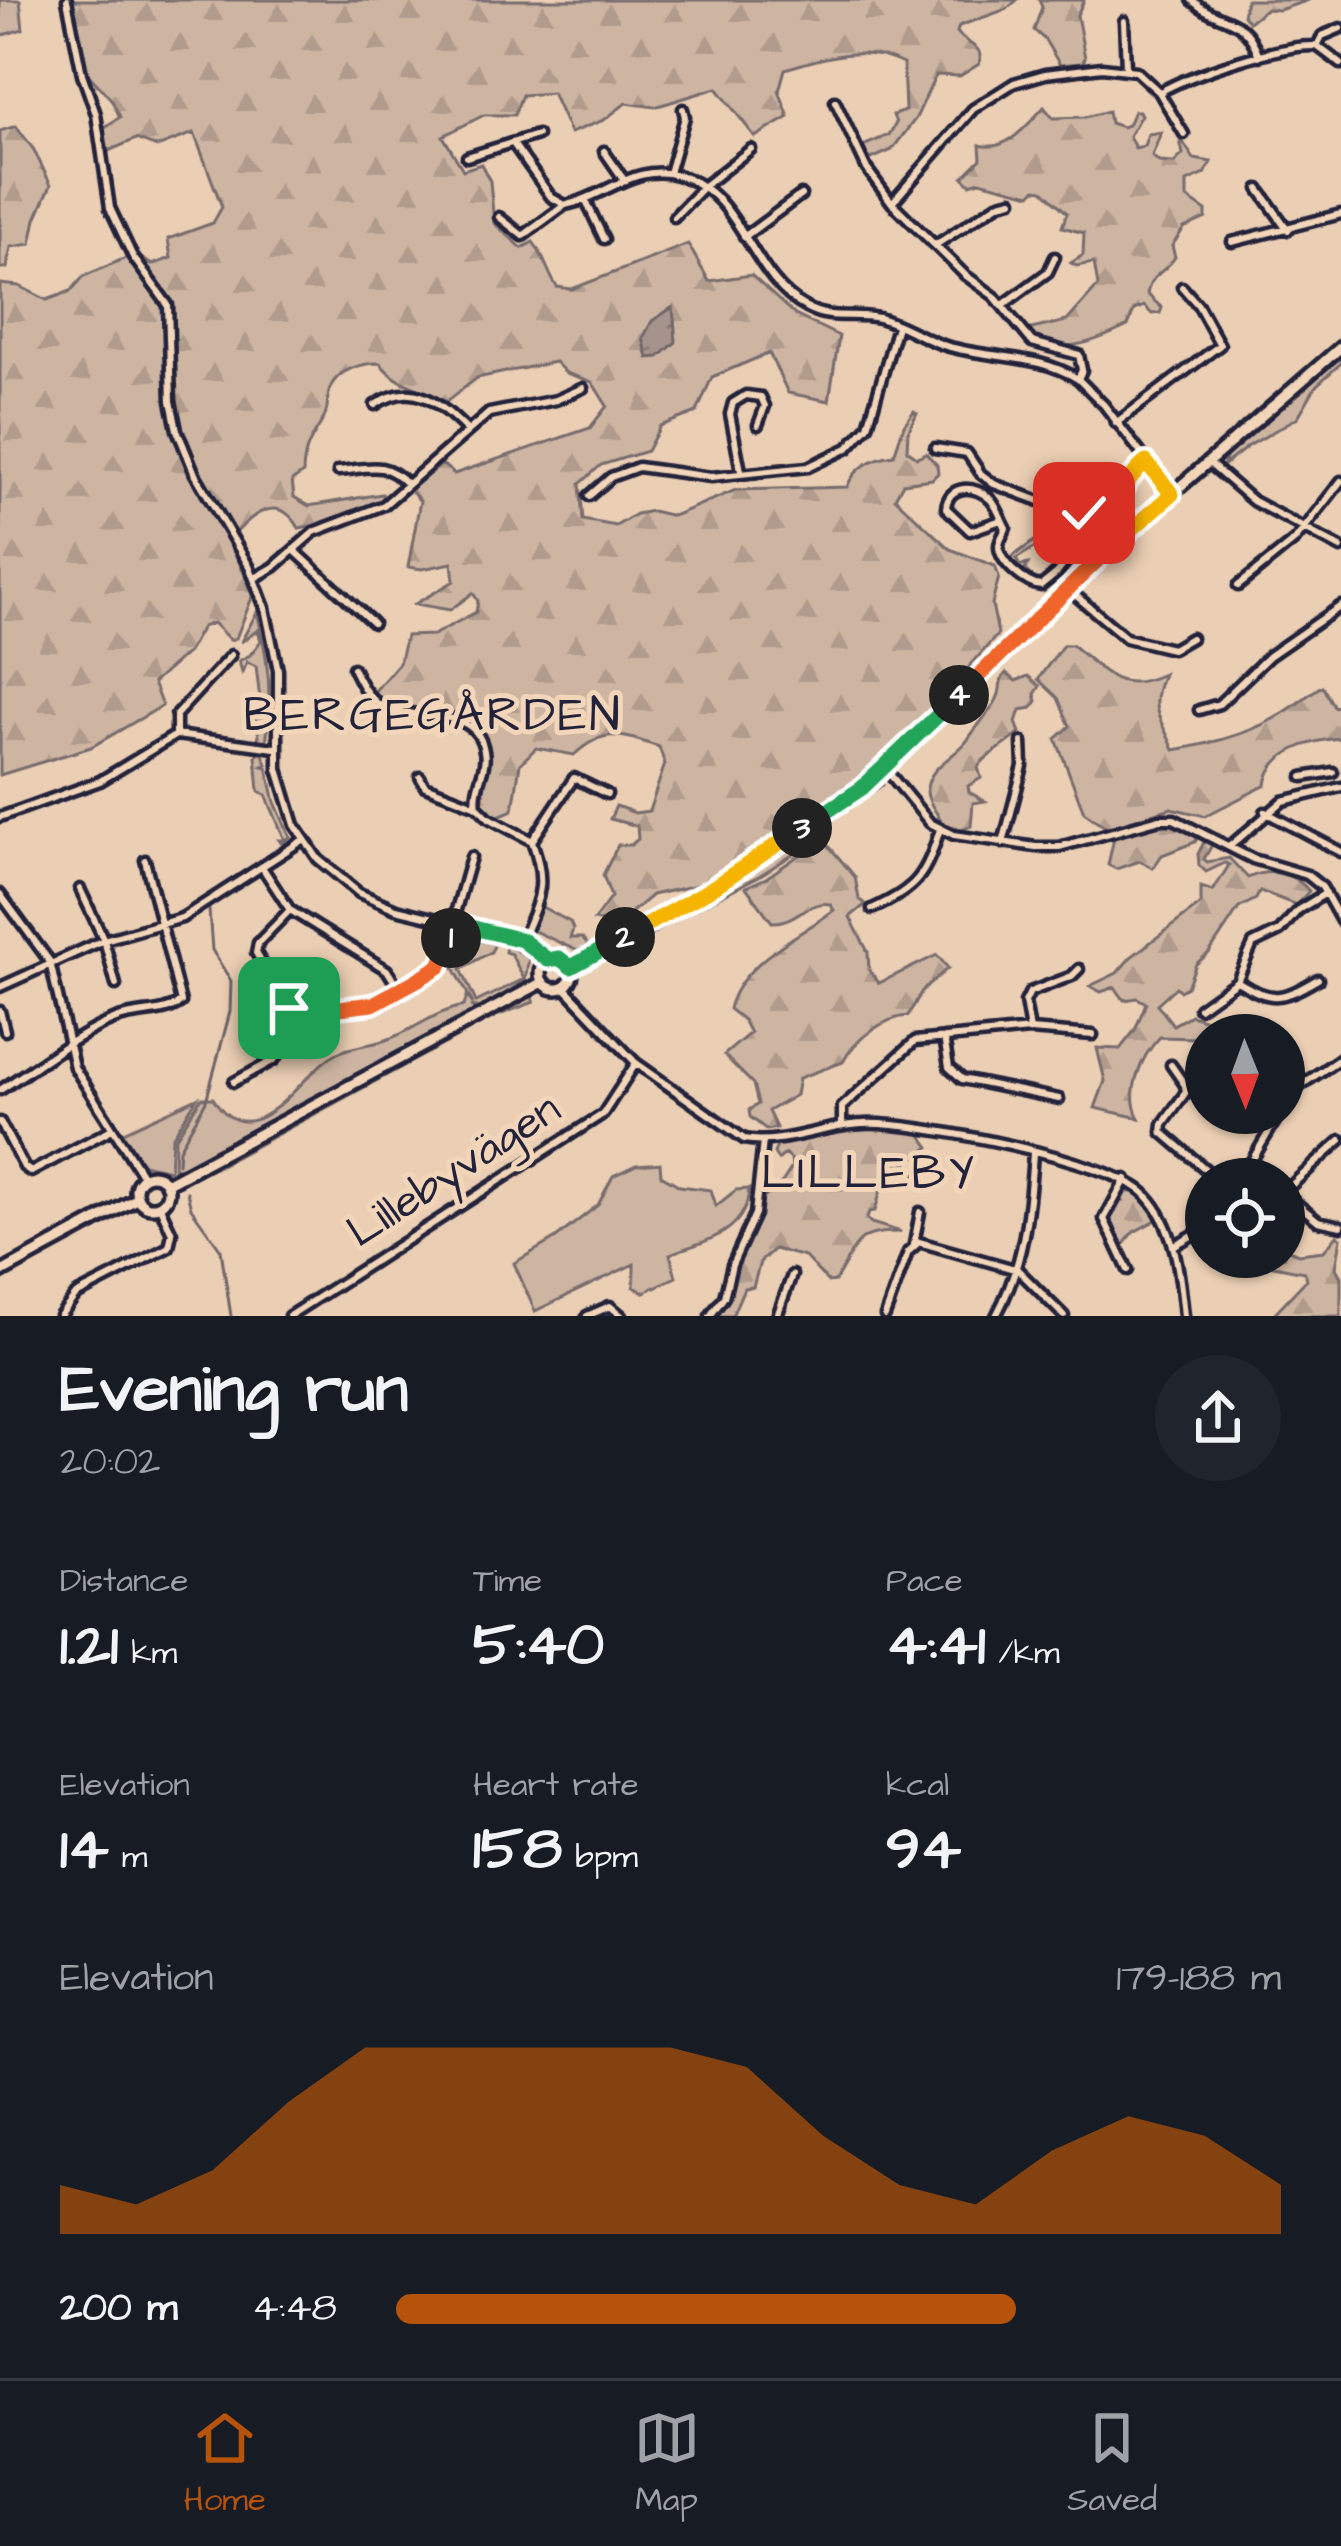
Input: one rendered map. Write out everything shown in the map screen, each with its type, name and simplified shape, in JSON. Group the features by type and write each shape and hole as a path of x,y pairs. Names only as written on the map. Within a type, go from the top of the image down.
{"street":[{"path":"67,0 82,74 97,114 110,208 133,257 168,305 171,401 177,430 195,474 255,578 278,670 277,748 283,794 303,840 334,875 359,893 396,909 522,940 548,960"},
{"path":"1192,0 1239,22 1259,56"},
{"path":"1124,21 1126,67"},
{"path":"1316,46 1322,36 1341,28"},
{"path":"1160,92 1295,46 1316,46 1341,64"},
{"path":"892,203 960,121 1014,83 1074,68 1126,67 1160,92 1184,134"},
{"path":"836,100 867,170 892,203 1003,305 1032,342 1079,355 1082,370 1078,379"},
{"path":"669,173 685,117 683,109"},
{"path":"467,157 537,135"},
{"path":"514,145 551,197 565,205"},
{"path":"674,217 751,149"},
{"path":"604,152 624,180"},
{"path":"499,218 524,236 565,205 648,173 669,173 704,186 730,213 765,273 803,306 829,316 879,318 951,347 1042,362 1078,379 1172,494"},
{"path":"1259,189 1288,230"},
{"path":"744,237 801,194"},
{"path":"585,199 604,238"},
{"path":"937,244 1000,202 1012,200"},
{"path":"1232,242 1341,214"},
{"path":"1003,305 1048,272 1055,257"},
{"path":"1116,423 1220,345 1182,287"},
{"path":"589,496 611,477 638,467 701,477 808,467 858,440 868,426 897,326"},
{"path":"571,967 741,870 846,800 1068,589 1341,347"},
{"path":"255,578 314,532 384,506 497,409 556,400 583,388"},
{"path":"375,405 386,398 421,394 435,400 468,430"},
{"path":"741,471 730,414 733,404 746,395 760,397 765,403 758,425"},
{"path":"934,448 967,452 981,474 1003,487 1102,518"},
{"path":"1001,520 966,529 946,508 947,498 960,489 980,492 991,500 1001,520 1006,531 1000,551 1025,581 1038,586 1057,573 1146,462"},
{"path":"1209,464 1253,501 1341,548"},
{"path":"338,471 380,465 407,484"},
{"path":"1238,586 1294,540 1341,481"},
{"path":"294,550 373,623"},
{"path":"1068,589 1130,640 1172,650 1191,638"},
{"path":"1199,710 1219,704 1269,656 1341,605"},
{"path":"176,735 176,716 231,655"},
{"path":"352,668 369,696 382,706 452,718 474,733 485,752 476,788 477,806"},
{"path":"0,817 100,781 176,735 277,748"},
{"path":"1004,843 1023,766 1022,742"},
{"path":"884,767 930,823 1004,843 1042,848 1071,845 1167,818 1253,859 1298,870 1317,882 1341,921"},
{"path":"1230,846 1264,812 1290,798 1338,788 1337,772 1303,778"},
{"path":"420,777 425,786 477,806 489,818 525,833 532,841 542,871 538,900 522,940"},
{"path":"532,841 574,778 607,794"},
{"path":"1264,812 1341,852"},
{"path":"872,909 902,896 924,874 940,829"},
{"path":"0,987 104,940 203,907 303,840"},
{"path":"234,1082 274,1060 300,1028 339,1008 373,1004 440,966 472,857"},
{"path":"0,1090 98,1027 122,1016 170,1010 182,1002 145,860"},
{"path":"262,867 290,910 387,970 399,989"},
{"path":"80,889 104,940 116,986"},
{"path":"1199,1008 1237,981 1253,944 1280,932 1298,910 1326,893"},
{"path":"0,894 50,962 74,1067 144,1178"},
{"path":"290,910 258,943 256,953 300,1028"},
{"path":"559,958 571,967 571,978 564,987 552,989 543,982 541,970 548,960 559,958"},
{"path":"1030,1030 1025,1002 1030,992 1079,969"},
{"path":"1237,981 1264,997 1280,997 1318,979"},
{"path":"166,1184 543,982"},
{"path":"564,987 637,1064 732,1134 763,1141 842,1125 915,1126 1126,1179 1152,1202 1173,1246 1184,1316"},
{"path":"0,1011 5,1030"},
{"path":"842,1125 842,1107 906,1046 1030,1030 1094,1034"},
{"path":"944,1038 950,1067 962,1079 1059,1100"},
{"path":"1305,1082 1341,1058"},
{"name":"Lillebyvägen","path":"289,1316 603,1114 637,1064"},
{"path":"1171,1065 1186,1092 1162,1132 1192,1158"},
{"path":"0,1122 24,1167 32,1172 112,1129"},
{"path":"1305,1173 1341,1140"},
{"path":"710,1316 724,1297 732,1265 755,1214 763,1141"},
{"path":"995,1316 1018,1270 1034,1153"},
{"path":"157,1176 166,1184 167,1196 159,1205 147,1206 138,1198 137,1187 144,1178 157,1176"},
{"path":"1126,1179 1104,1219 1128,1270"},
{"path":"0,1273 138,1198"},
{"path":"60,1316 76,1294 169,1247 172,1232 159,1205"},
{"path":"1305,1211 1318,1222 1341,1226"},
{"path":"885,1316 914,1244 920,1212"},
{"path":"1173,1246 1185,1239"},
{"path":"914,1244 925,1243 1018,1270 1064,1316"},
{"path":"778,1316 792,1275"},
{"path":"587,1316 610,1306 622,1316"}],"green space":[{"path":"0,0 20,0 23,29 0,36"},
{"path":"70,0 1017,0 1007,9 959,26 957,32 977,49 979,64 960,76 936,75 916,118 892,150 869,160 863,146 889,135 896,123 893,115 905,111 903,64 859,54 785,69 779,91 789,117 755,137 717,88 655,107 626,103 604,120 570,133 552,93 522,95 514,115 484,115 443,136 463,170 481,164 490,181 494,223 522,248 533,242 557,287 572,289 688,244 709,281 751,275 795,315 839,336 829,401 788,393 769,353 712,377 697,412 660,426 647,451 601,465 580,484 583,520 616,526 652,511 673,516 736,490 847,487 865,465 894,455 914,411 907,450 917,457 926,453 938,473 932,479 903,483 895,498 950,549 995,566 999,577 992,604 998,634 898,748 844,787 837,799 798,830 733,870 697,885 652,895 626,917 606,923 594,920 611,897 603,875 618,845 631,845 638,839 637,826 610,819 616,806 635,813 649,811 665,764 659,747 614,736 595,740 574,755 536,748 520,764 513,810 496,817 482,809 477,799 490,754 476,726 373,693 399,663 406,636 433,635 476,612 478,601 473,593 450,610 415,604 454,581 452,563 408,567 420,501 410,490 442,464 454,474 590,428 607,406 592,382 566,373 555,362 477,378 446,402 402,382 380,363 365,364 333,382 326,415 307,449 303,473 292,481 294,497 309,506 382,494 386,500 299,528 282,511 255,515 230,540 253,595 236,638 230,640 213,623 202,627 188,652 153,683 162,706 91,747 0,775 0,284 19,286 47,300 71,291 84,276 135,254 152,265 171,258 168,239 213,223 222,207 194,133 157,147 136,139 106,152 102,129 120,117 111,99 85,71"},
{"path":"1039,0 1084,0 1077,15 1082,63 1060,65 1034,30 1042,7"},
{"path":"1246,0 1309,0 1279,10 1265,9 1249,22 1243,15"},
{"path":"1044,107 1053,118 1108,111 1110,123 1122,127 1139,111 1129,136 1135,148 1144,146 1148,134 1161,132 1152,156 1159,162 1174,163 1183,154 1179,136 1194,159 1211,162 1205,174 1187,182 1187,198 1206,211 1206,218 1184,228 1172,246 1175,257 1149,287 1147,294 1162,308 1160,313 1152,314 1144,306 1134,310 1128,326 1076,345 1050,344 1027,330 1067,321 1098,286 1094,263 1071,263 1083,255 1084,233 1062,227 1067,213 1043,190 1031,194 980,181 970,184 963,177 981,159 980,145 1008,141"},
{"path":"16,126 51,185 31,244 11,247 7,268 0,268 0,131"},
{"path":"1341,354 1341,363 1316,386 1298,417 1223,466 1227,456"},
{"path":"1086,516 1096,521 1089,520 1075,535 1079,540 1075,545 1077,540 1064,529 1016,559 1020,566 1028,564 1025,570 1037,581 1044,578 1040,583 1025,578 1009,559 1054,527"},
{"path":"257,612 267,660 269,709 266,742 252,745 249,741 259,736 256,666 247,662 242,672 239,661 261,641 258,630 241,642"},
{"path":"1063,645 1072,645 1104,672 1123,681 1163,674 1156,706 1174,750 1258,727 1322,686 1334,707 1341,705 1341,738 1294,750 1275,764 1266,785 1205,816 1171,808 1107,828 1084,812 1056,739 1070,726 1058,698 1038,679"},
{"path":"1006,673 1016,681 1028,676 1040,686 1037,701 1032,708 1020,710 1016,722 1020,733 978,767 981,778 968,786 969,792 985,801 973,803 971,826 961,829 942,823 928,798 929,781 992,707"},
{"path":"262,752 290,837 282,844 279,840 285,840 266,795 259,791 256,756"},
{"path":"884,784 831,820 824,830 821,827 816,840 669,923 615,961 612,955 632,938"},
{"path":"1159,824 1199,835 1195,842 1162,855 1153,868 1140,861 1116,869 1108,865 1114,838"},
{"path":"1206,838 1212,845 1204,859 1207,862 1229,858 1248,878 1280,873 1309,891 1296,905 1260,891 1256,899 1239,908 1209,953 1196,964 1187,987 1180,991 1176,987 1157,1004 1173,1025 1185,1018 1185,1038 1160,1037 1147,1054 1134,1087 1139,1118 1095,1108 1105,1081 1097,1048 1120,1049 1135,1030 1146,1003 1137,998 1124,1000 1115,987 1101,992 1090,986 1117,973 1201,904 1201,887 1213,891 1229,865 1206,872 1198,854"},
{"path":"823,839 855,877 859,899 866,904 850,917 868,952 869,970 879,983 937,955 948,968 922,991 908,1016 871,1031 843,1062 799,1078 796,1095 768,1111 776,1128 767,1130 750,1117 749,1110 758,1104 753,1084 724,1055 750,1033 729,1009 735,992 758,964 834,910 822,904 772,922 746,887"},
{"path":"542,907 570,922 570,938 582,938 589,946 578,951 530,929"},
{"path":"458,934 495,944 491,952 461,969 476,1002 524,979 511,954 505,952 506,945 529,957 525,981 481,1008 470,1006 481,1011 192,1166 174,1168 175,1139 201,1098 213,1098 228,1115 244,1121 260,1118 338,1053 396,1036 464,1006 467,996 473,1004 450,960"},
{"path":"531,994 534,1002 496,1016 217,1167 259,1139"},
{"path":"197,1098 172,1138 170,1170 143,1164 119,1134"},
{"path":"849,1130 920,1134 930,1147 905,1164 919,1178 916,1185 884,1179 875,1211 869,1212 871,1223 901,1232 865,1238 835,1281 828,1282 805,1257 774,1249 760,1262 753,1287 744,1288 732,1316 716,1316 728,1300 763,1199 792,1167 785,1154 778,1160 777,1146"},
{"path":"660,1163 661,1175 680,1186 711,1190 716,1206 736,1190 749,1189 740,1216 722,1233 670,1254 676,1277 644,1292 634,1287 634,1264 535,1311 514,1263 598,1205 613,1176 636,1165"},
{"path":"1128,1186 1158,1219 1134,1232 1119,1250 1110,1219 1116,1200 1123,1201 1120,1193 1130,1192"},
{"path":"1337,1235 1341,1238 1336,1268 1341,1277 1341,1316 1272,1316 1307,1279 1305,1253 1324,1251"}],"water":[{"path":"673,307 676,342 659,357 648,358 643,338 652,321"}],"waterway":[{"path":"178,1163 179,1149 206,1101 230,1012 231,981 212,950 209,910"},
{"path":"187,1192 191,1208 221,1250 231,1316"}],"district":[{"name":"BERGEGÅRDEN","path":"433,716"},
{"name":"LILLEBY","path":"869,1174"}],"route":[{"path":"289,1008 300,1028 339,1008 373,1004 440,966 454,923 522,940 548,960 559,958 571,967 709,890 862,788 1172,494 1146,462 1102,518 1084,513"}]}
